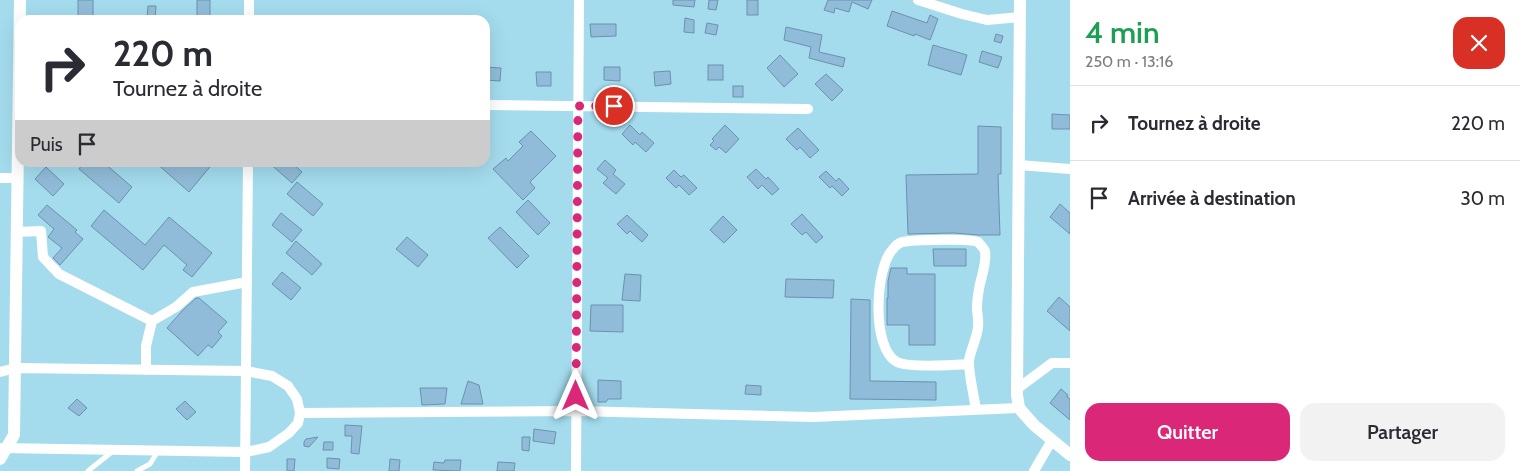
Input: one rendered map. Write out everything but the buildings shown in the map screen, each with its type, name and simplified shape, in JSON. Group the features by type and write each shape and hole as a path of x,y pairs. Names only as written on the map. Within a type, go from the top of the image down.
{"street":[{"path":"20,0 20,15"},
{"path":"249,0 249,15"},
{"path":"576,471 579,0"},
{"path":"918,0 987,20 1020,17"},
{"path":"1020,0 1017,389 1019,408 1034,425 1070,455"},
{"path":"490,105 808,109"},
{"path":"1019,165 1070,169"},
{"path":"2,452 14,435 18,167"},
{"path":"244,471 246,452 248,167"},
{"path":"0,178 18,178"},
{"path":"17,232 41,232 43,257 59,274 152,321"},
{"path":"969,364 907,364 896,361 884,347 879,329 878,312 882,272 886,258 892,249 901,242 966,239 978,242 984,250 985,266 977,308 978,326 969,361 976,409"},
{"path":"146,370 146,346 152,321 176,307 193,292 247,282"},
{"path":"1017,389 1052,363 1070,363"},
{"path":"0,372 16,368 246,371 272,376 288,386 297,399 300,413 298,423 289,434 270,447 246,452 114,450 2,452"},
{"path":"300,413 576,411 813,417 1019,408"},
{"path":"1034,471 1052,440"}],"lane":[{"path":"88,471 114,450"},
{"path":"137,471 150,464 158,451"}],"route":[{"path":"576,396 578,106 614,106"}]}
